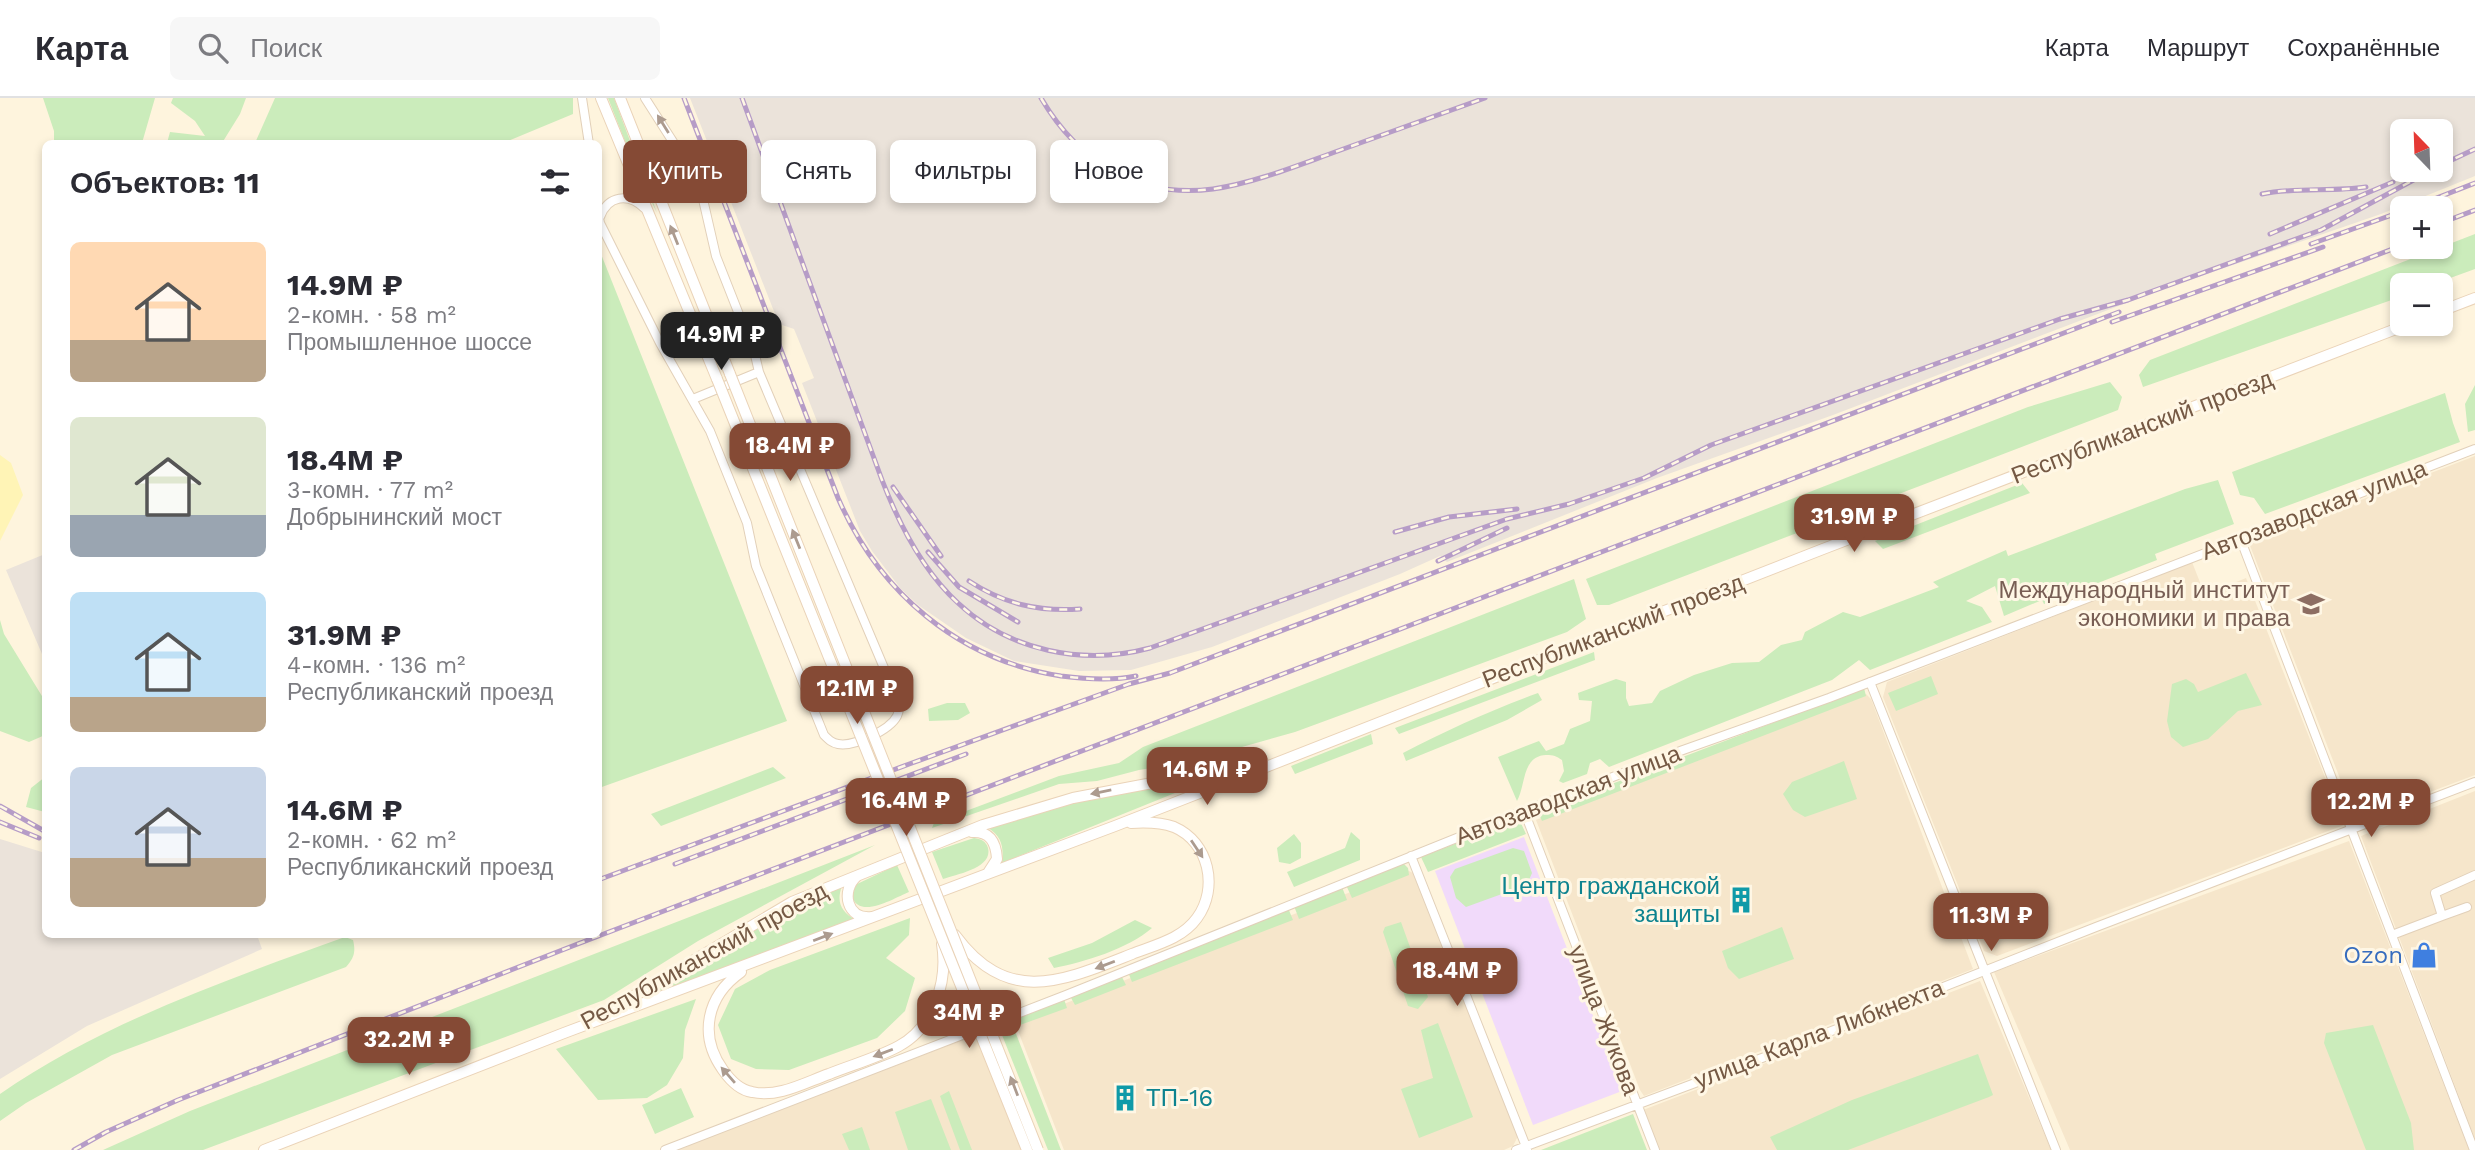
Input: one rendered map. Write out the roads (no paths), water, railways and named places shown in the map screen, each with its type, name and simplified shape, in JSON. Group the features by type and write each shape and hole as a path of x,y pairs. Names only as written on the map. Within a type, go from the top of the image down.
{"main road":[{"path":"601,98 1027,1150"},
{"path":"620,98 1038,1150"},
{"path":"2453,306 2475,298"},
{"name":"Республиканский проезд","path":"264,1150 1115,826 2390,331"},
{"name":"Республиканский проезд","path":"564,1034 627,1002 776,910 807,894 999,819 1073,798 1288,757"},
{"path":"953,932 974,957 1003,975 1021,981 1041,983 1083,974 1168,940 1187,929 1204,906 1209,879 1206,863 1194,843 1176,828 1163,824 1145,822 1115,826"},
{"path":"961,834 986,833 993,841 997,859 986,875"},
{"path":"862,872 851,882 847,900 856,914 865,918 877,917"},
{"path":"769,958 735,977 719,994 709,1014 708,1036 719,1064 731,1080 748,1092 768,1094 789,1089 899,1046 916,1034 929,1015 943,978 941,938"}],"street":[{"path":"582,98 588,140"},
{"path":"645,98 672,140"},
{"path":"602,210 617,198 626,197 638,202 648,212"},
{"path":"602,227 660,343 710,431 747,523 756,566 819,725 830,742 846,745 878,733 892,722 897,715 898,702 759,372 755,355 716,256 704,203"},
{"path":"693,399 759,372"},
{"name":"Автозаводская улица","path":"665,1150 1066,995 1524,811 1870,682 2475,449"},
{"path":"2240,538 2474,1150"},
{"path":"1870,682 2056,1150"},
{"name":"улица Карла Либкнехта","path":"1516,1150 2475,782"},
{"name":"улица Жукова","path":"1524,811 1655,1150"},
{"path":"1410,856 1527,1148"},
{"path":"2442,916 2435,893 2475,875"},
{"path":"2392,935 2467,907"}],"railway":[{"path":"684,98 838,498 855,532 876,563 899,591 926,616 988,655 1024,668 1061,676 1098,679 1136,676"},
{"path":"742,98 882,480 913,546 945,590 978,619 1023,643 1073,654 1125,653 1150,648 1507,519 1569,504 1644,478 1711,445 2060,319 2128,300 2321,230 2410,182"},
{"path":"1041,98 1073,140 1112,171 1159,188 1185,191 1213,189 1259,178 1485,98"},
{"path":"2454,159 2475,149"},
{"path":"2270,234 2393,182"},
{"path":"2442,196 2475,183"},
{"path":"2262,194 2366,187"},
{"path":"2453,218 2475,210"},
{"path":"2311,244 2390,216"},
{"path":"2112,322 2323,247"},
{"path":"602,935 2390,250"},
{"path":"602,879 1129,684 1170,673 2119,312"},
{"path":"893,487 941,556"},
{"path":"1395,532 1449,517 1517,509"},
{"path":"1438,561 1507,528"},
{"path":"928,552 959,587 1018,622"},
{"path":"969,581 995,596 1022,605 1080,609"},
{"path":"675,864 966,754"},
{"path":"0,806 42,830"},
{"path":"0,822 39,838"},
{"path":"74,1150 106,1132 178,1100 593,938"}],"place":[{"name":"Международный институт экономики и права","path":"2311,604"},
{"name":"Центр гражданской защиты","path":"1741,900"},
{"name":"Ozon","path":"2424,955"},
{"name":"ТП-16","path":"1125,1098"}]}
